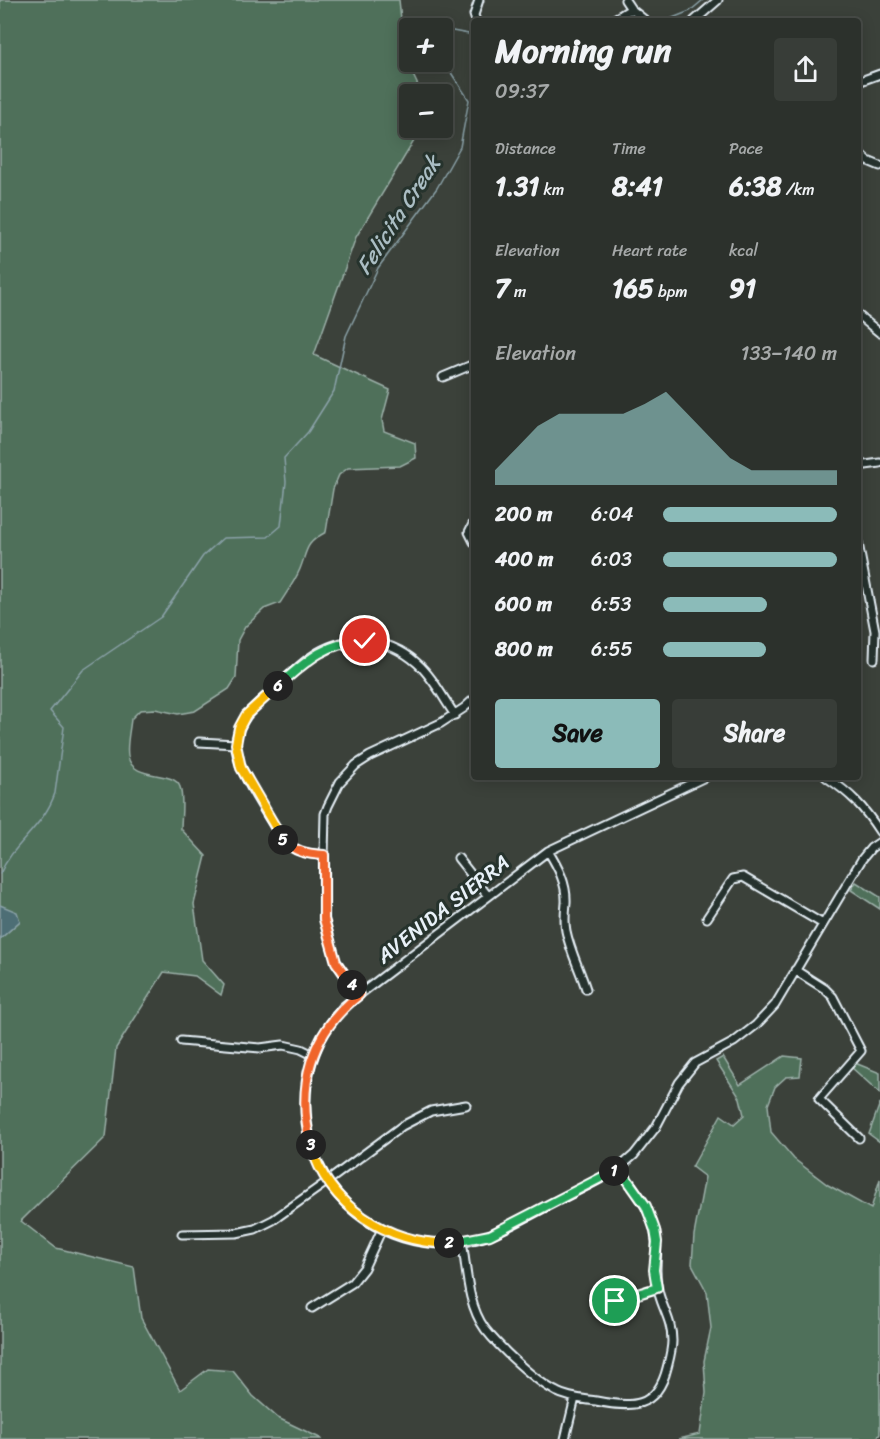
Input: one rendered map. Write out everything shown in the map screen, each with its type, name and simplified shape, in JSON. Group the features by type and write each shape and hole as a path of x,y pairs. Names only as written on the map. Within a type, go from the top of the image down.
{"street":[{"path":"475,18 479,0"},
{"path":"625,0 631,9 642,18"},
{"path":"697,18 718,0"},
{"path":"616,18 631,9"},
{"path":"861,81 880,74"},
{"path":"861,154 880,166"},
{"path":"861,317 880,333"},
{"path":"443,377 471,365"},
{"path":"861,466 880,463"},
{"path":"861,559 875,631 874,659"},
{"path":"324,855 303,854 290,847 282,839 241,768 236,744 239,728 246,715 311,657 332,646 356,641 386,644 401,651 417,663 429,677 455,715"},
{"path":"359,995 336,962 324,919 324,855 328,806 340,782 356,765 370,756 441,723 471,702"},
{"path":"199,742 236,744"},
{"name":"AVENIDA SIERRA","path":"699,780 548,851 343,1007 331,1022 313,1055 306,1086 305,1122 313,1152 328,1181 353,1210 382,1229 413,1240 446,1244 490,1235 619,1168 634,1155 656,1127 679,1083 694,1063 734,1042 756,1026 775,1005 862,859 871,848 880,842"},
{"path":"830,780 851,794 868,813 880,832"},
{"path":"548,851 563,881 566,932 586,989"},
{"path":"458,858 488,896"},
{"path":"707,918 733,879 742,877 823,924"},
{"path":"795,970 833,996 861,1051 819,1099 859,1138"},
{"path":"181,1041 260,1048 283,1045 301,1049 313,1055"},
{"path":"182,1234 236,1233 255,1229 273,1220 420,1115 466,1105"},
{"path":"462,1241 471,1299 477,1315 485,1328 538,1381 558,1393 575,1398 622,1406 636,1405 656,1394 665,1377 672,1344 671,1324 657,1288 654,1270 657,1242 655,1230 646,1206 619,1168"},
{"path":"312,1308 352,1283 364,1268 382,1229"},
{"path":"615,1301 657,1288"},
{"path":"565,1439 575,1398"}],"green space":[{"path":"0,0 399,0 401,18 399,18 399,72 412,72 417,84 399,84 399,138 416,138 356,237 314,355 390,390 382,420 384,431 415,443 416,458 400,466 348,468 339,475 333,489 326,532 310,544 298,573 280,603 264,609 245,627 238,640 236,678 229,689 195,711 178,714 155,709 140,710 131,719 127,747 131,764 137,769 170,778 176,782 180,787 182,797 181,829 206,856 194,904 202,960 224,985 221,995 195,976 164,972 116,1048 106,1137 21,1221 56,1248 134,1267 141,1318 180,1390 208,1369 233,1371 253,1396 278,1418 322,1439 0,1439 0,939 20,921 0,905"},
{"path":"856,882 880,897 880,909 851,890"},
{"path":"784,1056 802,1058 800,1076 786,1077 775,1087 768,1105 771,1132 794,1159 828,1185 871,1209 880,1179 880,1434 876,1439 679,1439 700,1434 706,1393 704,1361 711,1328 707,1292 692,1264 694,1235 705,1177 692,1167 721,1115 734,1124 744,1115 740,1098 716,1061 723,1057 740,1085"},
{"path":"855,1063 880,1073 880,1093 851,1067"},
{"path":"880,1103 880,1142 869,1134"}],"water":[{"path":"0,905 17,912 20,921 0,939"}],"waterway":[{"name":"Felicita Creak","path":"672,18 690,11 703,0"},
{"name":"Felicita Creak","path":"453,31 471,34"},
{"name":"Felicita Creak","path":"0,874 13,853 44,816 55,793 64,727 50,711 83,670 161,617 203,556 223,538 268,537 281,526 286,482 284,458 308,432 334,391 346,336 378,268 437,188 460,147 469,100 451,72"}],"route":[{"path":"365,641 332,646 311,657 246,715 239,728 236,744 241,768 282,839 290,847 303,854 324,855 324,919 331,948 336,962 359,995 343,1007 331,1022 319,1041 308,1072 305,1122 313,1152 328,1181 353,1210 382,1229 413,1240 446,1244 490,1235 619,1168 646,1206 655,1230 657,1242 654,1270 657,1288 615,1301"}]}
